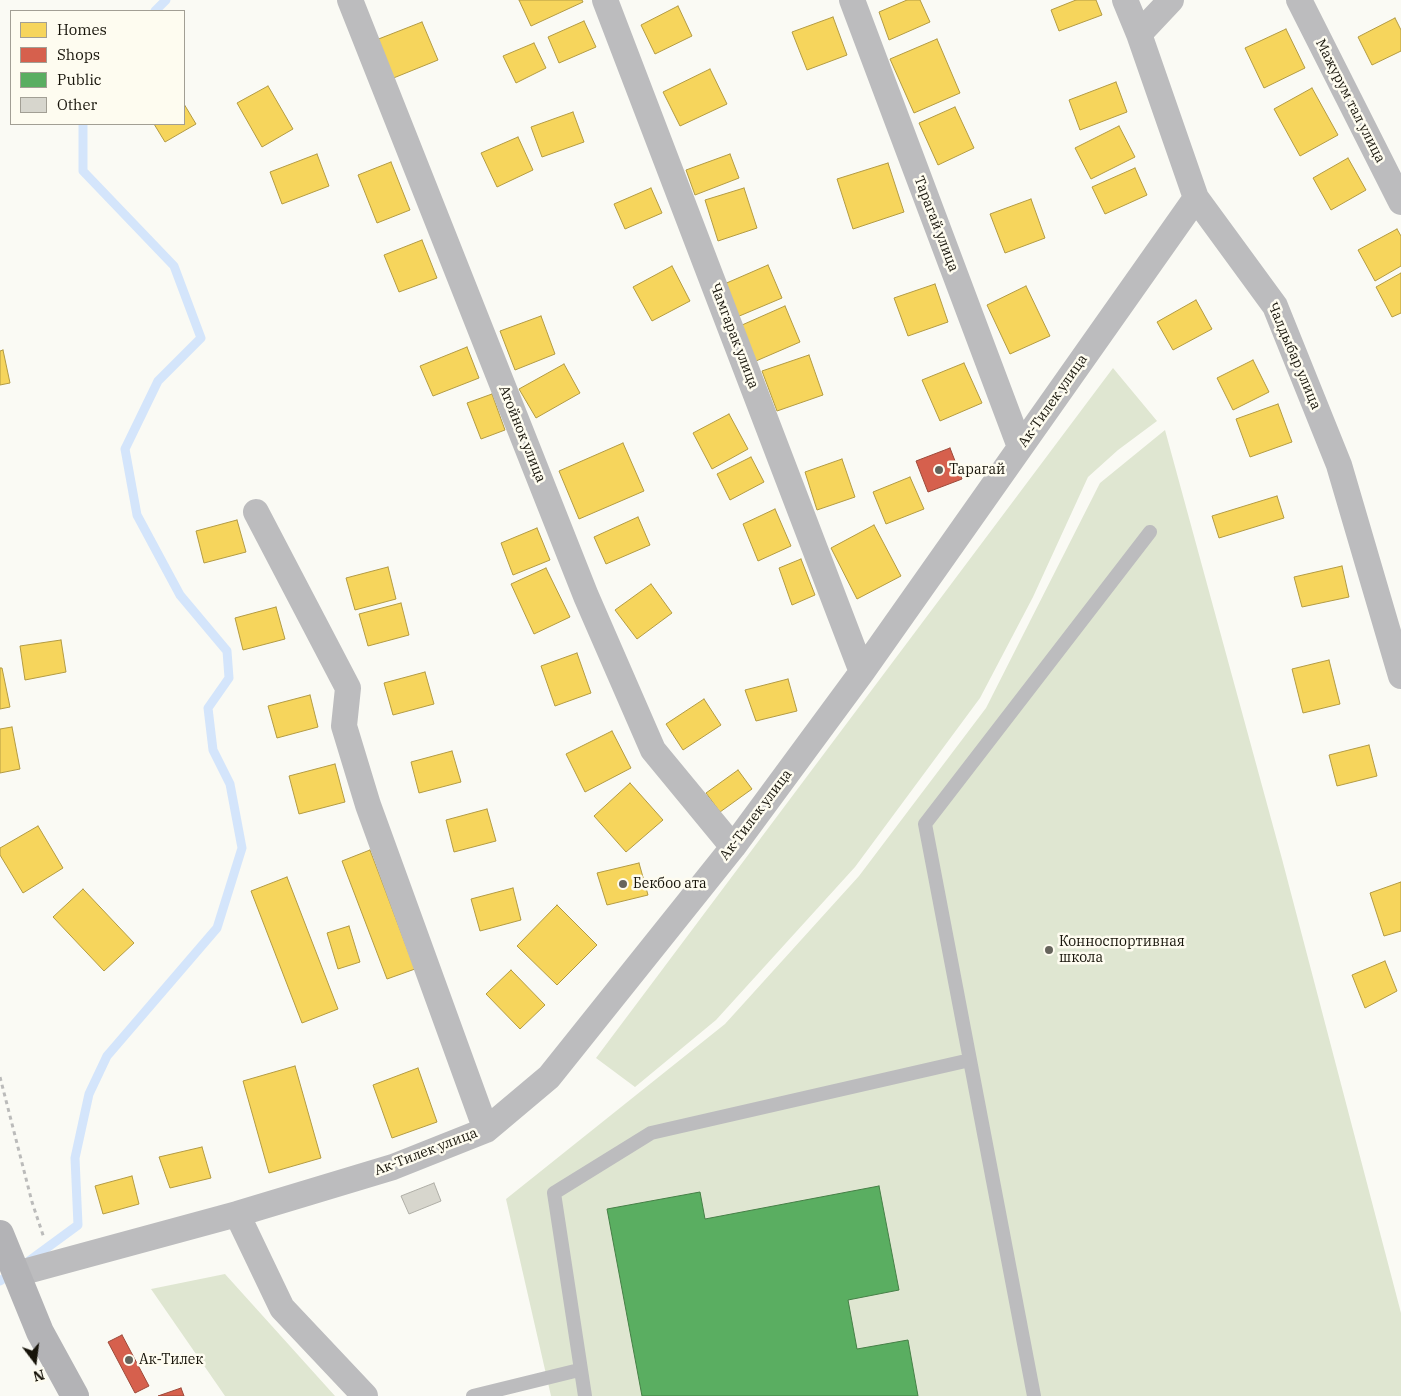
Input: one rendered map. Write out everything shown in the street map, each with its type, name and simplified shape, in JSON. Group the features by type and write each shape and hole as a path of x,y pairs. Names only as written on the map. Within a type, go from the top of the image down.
{"main road":[{"path":"0,1234 40,1332 74,1395"}],"street":[{"name":"Атойнок улица","path":"350,0 586,596 653,750 732,847"},
{"name":"Чамгарак улица","path":"605,0 862,672"},
{"name":"Тарагай улица","path":"852,0 1020,447"},
{"name":"Чалдыбар улица","path":"1124,0 1139,34 1196,198 1275,306 1339,465 1401,676"},
{"path":"1139,34 1171,0"},
{"name":"Мажурум тал улица","path":"1299,0 1401,202"},
{"name":"Ак-Тилек улица","path":"16,1274 238,1214 393,1167 486,1130 549,1077 732,847 862,672 1196,198"},
{"path":"256,512 348,688 344,726 368,805 486,1130"},
{"path":"238,1214 282,1308 365,1396"}],"lane":[{"path":"1034,1396 925,824 1150,532"},
{"path":"585,1396 554,1193 651,1132 970,1060"},
{"path":"473,1396 580,1370"}],"green space":[{"path":"1113,368 1157,421 1118,450 1088,477 1033,597 980,698 855,867 716,1020 635,1087 596,1058"},
{"name":"Конноспортивная школа","path":"1165,430 1282,859 1401,1313 1401,1396 551,1396 506,1199 725,1024 859,876 986,708 1100,483"},
{"path":"225,1274 335,1396 225,1396 151,1289"}],"building: Homes":[{"path":"519,0 582,0 583,2 531,26"},
{"path":"907,0 920,0 930,22 889,40 879,12"},
{"path":"1076,0 1096,0 1102,15 1059,31 1051,10"},
{"path":"678,6 692,36 655,54 641,25"},
{"path":"833,17 847,55 807,70 792,32"},
{"path":"1395,18 1401,30 1401,51 1372,65 1358,37"},
{"path":"584,21 596,47 559,63 548,37"},
{"path":"422,22 438,60 391,79 376,40"},
{"path":"1286,29 1305,68 1264,88 1245,48"},
{"path":"937,39 960,93 914,113 890,59"},
{"path":"534,43 546,68 516,83 503,56"},
{"path":"710,69 727,104 680,126 663,92"},
{"path":"1116,82 1127,112 1080,130 1069,100"},
{"path":"268,86 293,129 262,147 237,103"},
{"path":"1312,88 1338,135 1300,156 1274,109"},
{"path":"185,106 196,124 165,142 155,125 185,125"},
{"path":"955,107 974,148 938,165 919,123"},
{"path":"573,112 584,142 542,157 531,127"},
{"path":"1119,126 1135,157 1091,179 1075,148"},
{"path":"518,137 533,170 497,187 481,153"},
{"path":"317,154 329,186 282,204 270,172"},
{"path":"730,154 739,178 695,195 686,170"},
{"path":"1348,158 1366,190 1331,210 1313,178"},
{"path":"391,162 410,210 377,223 358,175"},
{"path":"888,163 904,212 853,229 837,179"},
{"path":"1135,168 1147,195 1105,214 1092,187"},
{"path":"651,188 662,213 625,229 614,204"},
{"path":"744,188 757,228 718,241 705,200"},
{"path":"1031,199 1045,238 1005,253 990,214"},
{"path":"1397,229 1401,236 1401,266 1375,281 1358,250"},
{"path":"422,240 437,278 399,292 384,255"},
{"path":"768,265 782,298 737,317 722,285"},
{"path":"672,266 690,301 652,321 633,287"},
{"path":"1401,273 1401,313 1392,317 1376,287"},
{"path":"935,284 948,322 908,336 894,298"},
{"path":"1026,286 1050,336 1010,354 987,305"},
{"path":"1196,300 1212,329 1173,350 1157,322"},
{"path":"785,306 800,342 749,364 733,329"},
{"path":"541,316 555,354 515,370 500,331"},
{"path":"467,347 479,378 433,396 420,366"},
{"path":"3,350 10,383 0,385 0,351"},
{"path":"809,355 823,395 777,411 762,371"},
{"path":"1253,360 1269,392 1233,410 1217,378"},
{"path":"964,363 982,403 940,421 922,380"},
{"path":"564,364 580,393 536,418 519,389"},
{"path":"492,394 505,430 481,439 467,403"},
{"path":"1278,404 1292,442 1250,457 1236,419"},
{"path":"729,414 748,449 712,469 693,433"},
{"path":"623,443 644,491 579,519 559,471"},
{"path":"751,457 764,482 730,500 717,474"},
{"path":"842,459 855,497 817,510 805,472"},
{"path":"910,477 924,509 886,524 873,492"},
{"path":"1277,496 1284,518 1219,538 1212,516"},
{"path":"775,509 791,546 758,561 743,524"},
{"path":"638,517 650,545 606,564 594,537"},
{"path":"237,520 246,552 204,563 196,531"},
{"path":"874,525 901,576 857,599 831,548"},
{"path":"537,528 550,560 513,575 501,543"},
{"path":"801,559 815,595 792,605 779,568"},
{"path":"1342,566 1349,597 1302,607 1294,577"},
{"path":"388,567 396,599 355,610 346,578"},
{"path":"546,568 570,617 534,634 511,584"},
{"path":"651,584 672,613 637,639 615,610"},
{"path":"401,603 409,635 368,646 359,614"},
{"path":"276,607 285,639 243,650 235,618"},
{"path":"61,640 66,672 25,680 20,646"},
{"path":"577,653 591,693 555,706 541,666"},
{"path":"1329,660 1340,704 1303,713 1292,669"},
{"path":"0,668 2,668 10,707 0,709"},
{"path":"425,672 434,704 393,715 384,683"},
{"path":"788,679 797,711 756,721 745,690"},
{"path":"310,695 318,727 277,738 268,706"},
{"path":"704,699 721,725 683,750 666,724"},
{"path":"12,727 20,769 0,773 0,729"},
{"path":"612,731 631,768 585,792 566,754"},
{"path":"1369,745 1377,776 1337,786 1329,755"},
{"path":"452,751 461,782 419,793 411,762"},
{"path":"335,764 345,802 299,814 289,776"},
{"path":"738,770 752,789 720,812 706,793"},
{"path":"630,783 663,820 626,852 594,816"},
{"path":"487,809 496,841 454,852 446,820"},
{"path":"38,826 63,868 23,893 0,855 0,848"},
{"path":"370,850 415,969 387,979 342,861"},
{"name":"Бекбоо ата","path":"639,863 648,895 607,905 597,873"},
{"path":"287,877 338,1009 302,1023 251,891"},
{"path":"1401,882 1401,931 1384,936 1370,893"},
{"path":"513,888 521,920 480,931 471,899"},
{"path":"83,889 134,943 104,971 53,917"},
{"path":"557,905 597,945 557,985 517,946"},
{"path":"349,926 360,962 338,969 327,933"},
{"path":"1385,961 1397,991 1365,1008 1352,975"},
{"path":"511,970 545,1005 520,1029 486,994"},
{"path":"295,1066 321,1158 269,1173 243,1081"},
{"path":"418,1068 437,1122 392,1138 373,1085"},
{"path":"202,1147 211,1178 170,1188 159,1157"},
{"path":"132,1176 139,1204 103,1214 95,1186"}],"building: Shops":[{"name":"Тарагай","path":"950,448 962,479 928,492 916,461"},
{"path":"122,1335 149,1386 135,1393 108,1342"},
{"path":"181,1388 184,1396 158,1396"}],"building: Public":[{"path":"879,1186 899,1290 848,1300 857,1349 908,1340 918,1396 642,1396 607,1209 700,1192 705,1219"}],"building: Other":[{"path":"434,1183 441,1201 409,1214 401,1196"}],"waterway":[{"path":"156,10 166,0"},
{"path":"29,1261 78,1225 75,1158 89,1094 107,1056 217,928 242,848 230,784 213,750 208,708 229,678 227,651 180,595 137,515 125,449 158,381 201,338 174,266 83,171 83,125"},
{"path":"0,1281 12,1273"}],"place":[{"name":"Тарагай","path":"939,470"},
{"name":"Бекбоо ата","path":"623,884"},
{"name":"Конноспортивная школа","path":"1049,950"},
{"name":"Ак-Тилек","path":"129,1360"}]}
